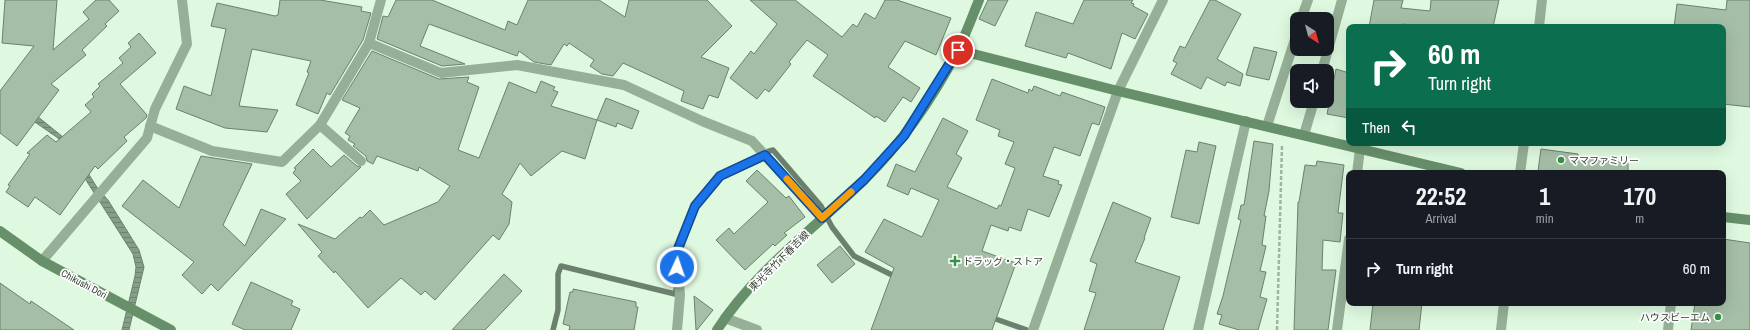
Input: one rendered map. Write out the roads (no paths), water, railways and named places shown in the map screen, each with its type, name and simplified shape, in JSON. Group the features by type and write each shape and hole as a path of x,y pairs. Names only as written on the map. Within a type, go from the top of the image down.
{"street":[{"path":"42,261 147,138 155,109 187,44 182,0"},
{"path":"150,126 212,151 282,162 320,125 369,43 381,0"},
{"name":"東光寺竹下春吉線","path":"717,330 725,318 764,273 864,180 904,136 958,50 979,0"},
{"path":"1032,330 1118,91 1163,0"},
{"path":"1304,12 1308,0"},
{"path":"1324,64 1342,0"},
{"path":"1539,24 1542,0"},
{"path":"369,43 441,73 517,66 624,85 702,121 752,141 822,218"},
{"path":"958,50 1118,91 1346,146"},
{"path":"1267,126 1290,55"},
{"path":"1304,135 1312,108"},
{"path":"1198,330 1246,121"},
{"path":"320,125 361,161"},
{"path":"1348,146 1448,170"},
{"path":"1520,170 1524,146"},
{"path":"1357,170 1360,149"},
{"path":"677,330 680,295 676,254 695,206 720,176 765,155"},
{"path":"1726,217 1750,220"},
{"name":"Chikushi Dori","path":"0,231 42,261 171,330"},
{"path":"1337,330 1346,262"},
{"path":"1501,330 1504,306"},
{"path":"1668,330 1671,306"},
{"path":"725,318 757,330"}],"waterway":[{"path":"762,153 773,150 821,206 832,227 854,256 898,278"},
{"path":"553,330 558,310 558,274 561,266 675,294 677,286"},
{"path":"990,317 1027,330"}],"place":[{"name":"ママファミリー","path":"1561,160"},
{"name":"ドラッグ・ストア","path":"955,261"},
{"name":"ハウスビーエム","path":"1718,317"}]}
